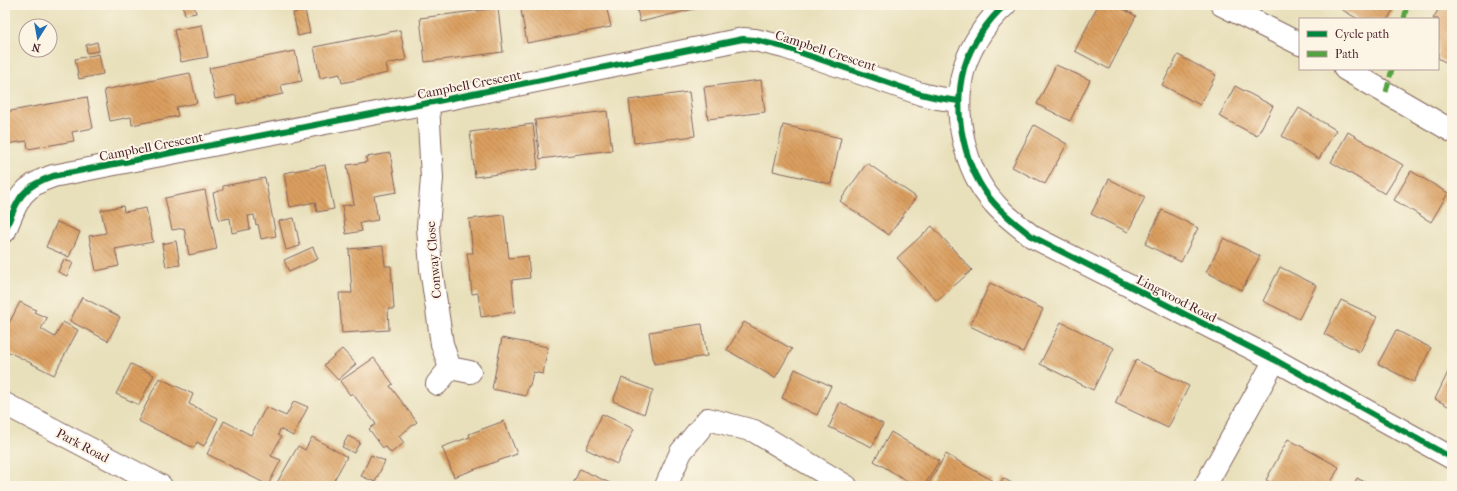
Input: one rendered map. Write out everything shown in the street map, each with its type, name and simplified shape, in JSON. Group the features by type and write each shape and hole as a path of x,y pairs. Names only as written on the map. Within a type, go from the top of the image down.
{"street":[{"name":"Lingwood Road","path":"1005,5 985,28 972,48 964,69 959,101 961,127 966,152 976,177 993,202 1033,237 1275,360 1452,458"},
{"path":"1222,5 1299,44"},
{"name":"Campbell Crescent","path":"5,231 17,202 22,194 35,183 53,176 428,103 743,39 784,46 921,94 959,101"},
{"path":"1347,70 1452,131"},
{"name":"Conway Close","path":"428,103 432,178 428,227 431,269 442,344 452,375"},
{"path":"1205,486 1275,360"},
{"name":"Park Road","path":"5,404 161,486"},
{"path":"666,486 681,452 708,419 754,431 846,486"}],"building":[{"path":"183,5 194,5 196,13 185,15"},
{"path":"520,5 606,5 611,27 527,43"},
{"path":"636,5 697,5 698,8 640,22"},
{"path":"714,5 733,5 733,6 715,9"},
{"path":"1098,5 1116,5 1136,16 1109,69 1075,51"},
{"path":"1334,5 1396,5 1389,18 1356,18"},
{"path":"1440,6 1452,14 1452,66 1439,59 1439,18 1434,18"},
{"path":"498,8 503,52 425,62 420,18"},
{"path":"305,10 310,33 298,36 293,13"},
{"path":"202,25 208,57 181,62 174,30"},
{"path":"400,30 406,60 386,64 388,73 342,83 340,74 320,78 314,47"},
{"path":"97,42 99,51 87,53 86,45"},
{"path":"295,51 302,81 281,85 283,94 237,104 236,95 215,99 209,68"},
{"path":"99,54 103,74 79,79 75,59"},
{"path":"1178,55 1216,75 1200,105 1162,85"},
{"path":"1056,65 1090,80 1070,121 1037,104"},
{"path":"190,73 197,103 176,107 178,116 132,125 131,117 110,121 104,90"},
{"path":"761,80 765,112 708,119 704,87"},
{"path":"1235,86 1273,106 1257,136 1219,116"},
{"path":"689,92 695,136 634,143 629,100"},
{"path":"87,97 93,128 72,132 74,141 28,149 27,141 6,144 5,112"},
{"path":"1299,108 1336,130 1319,159 1282,136"},
{"path":"607,111 612,150 540,159 535,120"},
{"path":"533,124 538,169 475,177 470,132"},
{"path":"783,125 841,138 831,184 773,171"},
{"path":"1034,125 1067,144 1045,184 1012,167"},
{"path":"1348,132 1403,165 1385,194 1331,162"},
{"path":"390,153 397,192 374,196 378,220 360,223 362,231 346,234 342,206 354,204 347,165 367,162 366,157"},
{"path":"867,163 916,197 889,235 840,201"},
{"path":"325,165 334,209 317,212 315,202 290,207 284,173"},
{"path":"1411,171 1448,193 1431,222 1394,200"},
{"path":"265,178 276,236 261,239 258,224 256,225 254,215 248,216 250,229 232,233 230,218 219,220 213,193 223,190 223,186"},
{"path":"1109,179 1145,197 1128,232 1091,214"},
{"path":"205,190 217,249 189,255 184,228 172,230 165,198"},
{"path":"123,206 124,212 146,208 153,242 115,249 119,266 96,271 89,236 106,233 101,210"},
{"path":"1162,210 1198,228 1181,262 1145,244"},
{"path":"504,215 509,258 528,256 530,278 512,280 515,312 481,317 478,293 472,294 467,253 473,253 469,219"},
{"path":"294,218 300,246 286,250 279,221"},
{"path":"57,222 80,232 69,257 46,247"},
{"path":"932,226 972,270 937,301 897,258"},
{"path":"1224,238 1260,256 1242,290 1206,272"},
{"path":"176,241 180,265 166,267 162,244"},
{"path":"383,246 385,266 391,266 394,309 388,309 389,330 342,333 339,293 352,293 349,249"},
{"path":"313,247 318,259 289,272 284,260"},
{"path":"64,259 73,263 67,276 58,272"},
{"path":"1280,267 1316,285 1299,319 1263,301"},
{"path":"990,283 1043,309 1023,352 970,326"},
{"path":"82,297 120,317 108,341 70,321"},
{"path":"1341,300 1377,317 1360,352 1324,334"},
{"path":"20,302 36,310 34,312 47,318 41,329 55,337 63,322 78,330 54,375 5,350 5,327 7,327"},
{"path":"744,322 792,349 775,378 727,350"},
{"path":"1061,322 1114,348 1093,390 1040,364"},
{"path":"702,324 707,356 654,364 649,332"},
{"path":"1396,330 1431,348 1414,382 1378,364"},
{"path":"502,338 548,347 543,374 533,372 526,396 492,389"},
{"path":"342,349 356,364 338,380 324,365"},
{"path":"374,358 393,384 390,386 417,422 399,436 404,443 391,453 386,447 383,448 369,429 376,424 352,393 350,395 340,381"},
{"path":"1136,360 1189,386 1168,428 1115,403"},
{"path":"131,364 154,375 139,405 116,394"},
{"path":"1452,364 1452,408 1435,399"},
{"path":"795,369 831,386 817,415 782,398"},
{"path":"159,378 193,394 189,404 218,418 204,446 197,442 194,448 138,421"},
{"path":"622,378 653,390 644,414 613,401"},
{"path":"294,401 308,407 293,436 280,429 278,435 281,437 271,456 281,460 268,485 207,454 224,421 251,435 266,407 286,416"},
{"path":"840,402 883,424 872,447 829,427"},
{"path":"602,414 634,429 617,464 586,449"},
{"path":"504,421 517,454 454,477 442,447 470,437 469,434"},
{"path":"891,432 939,461 924,486 916,486 874,461"},
{"path":"348,436 360,442 354,453 342,447"},
{"path":"312,437 347,457 334,480 341,483 339,486 275,486 298,446 305,450"},
{"path":"1288,439 1339,467 1329,486 1278,486 1266,480"},
{"path":"946,454 993,481 990,486 935,486 929,482"},
{"path":"371,455 385,461 375,482 361,476"},
{"path":"580,469 612,484 611,486 572,486"},
{"path":"1003,478 1017,486 998,486"},
{"path":"1357,478 1372,486 1353,486"},
{"path":"5,481 8,481 9,486 5,486"}],"marked path":[{"path":"1404,18 1407,5"},
{"path":"1386,92 1392,70"}],"cycle path":[{"path":"1005,5 998,11 980,34 967,59 964,68 959,103 960,121 968,157 975,174 998,208 1033,237 1275,360 1452,458"},
{"path":"5,231 17,203 26,190 42,180 53,176 428,103 743,39 755,40 784,47 921,94 959,101"}]}
